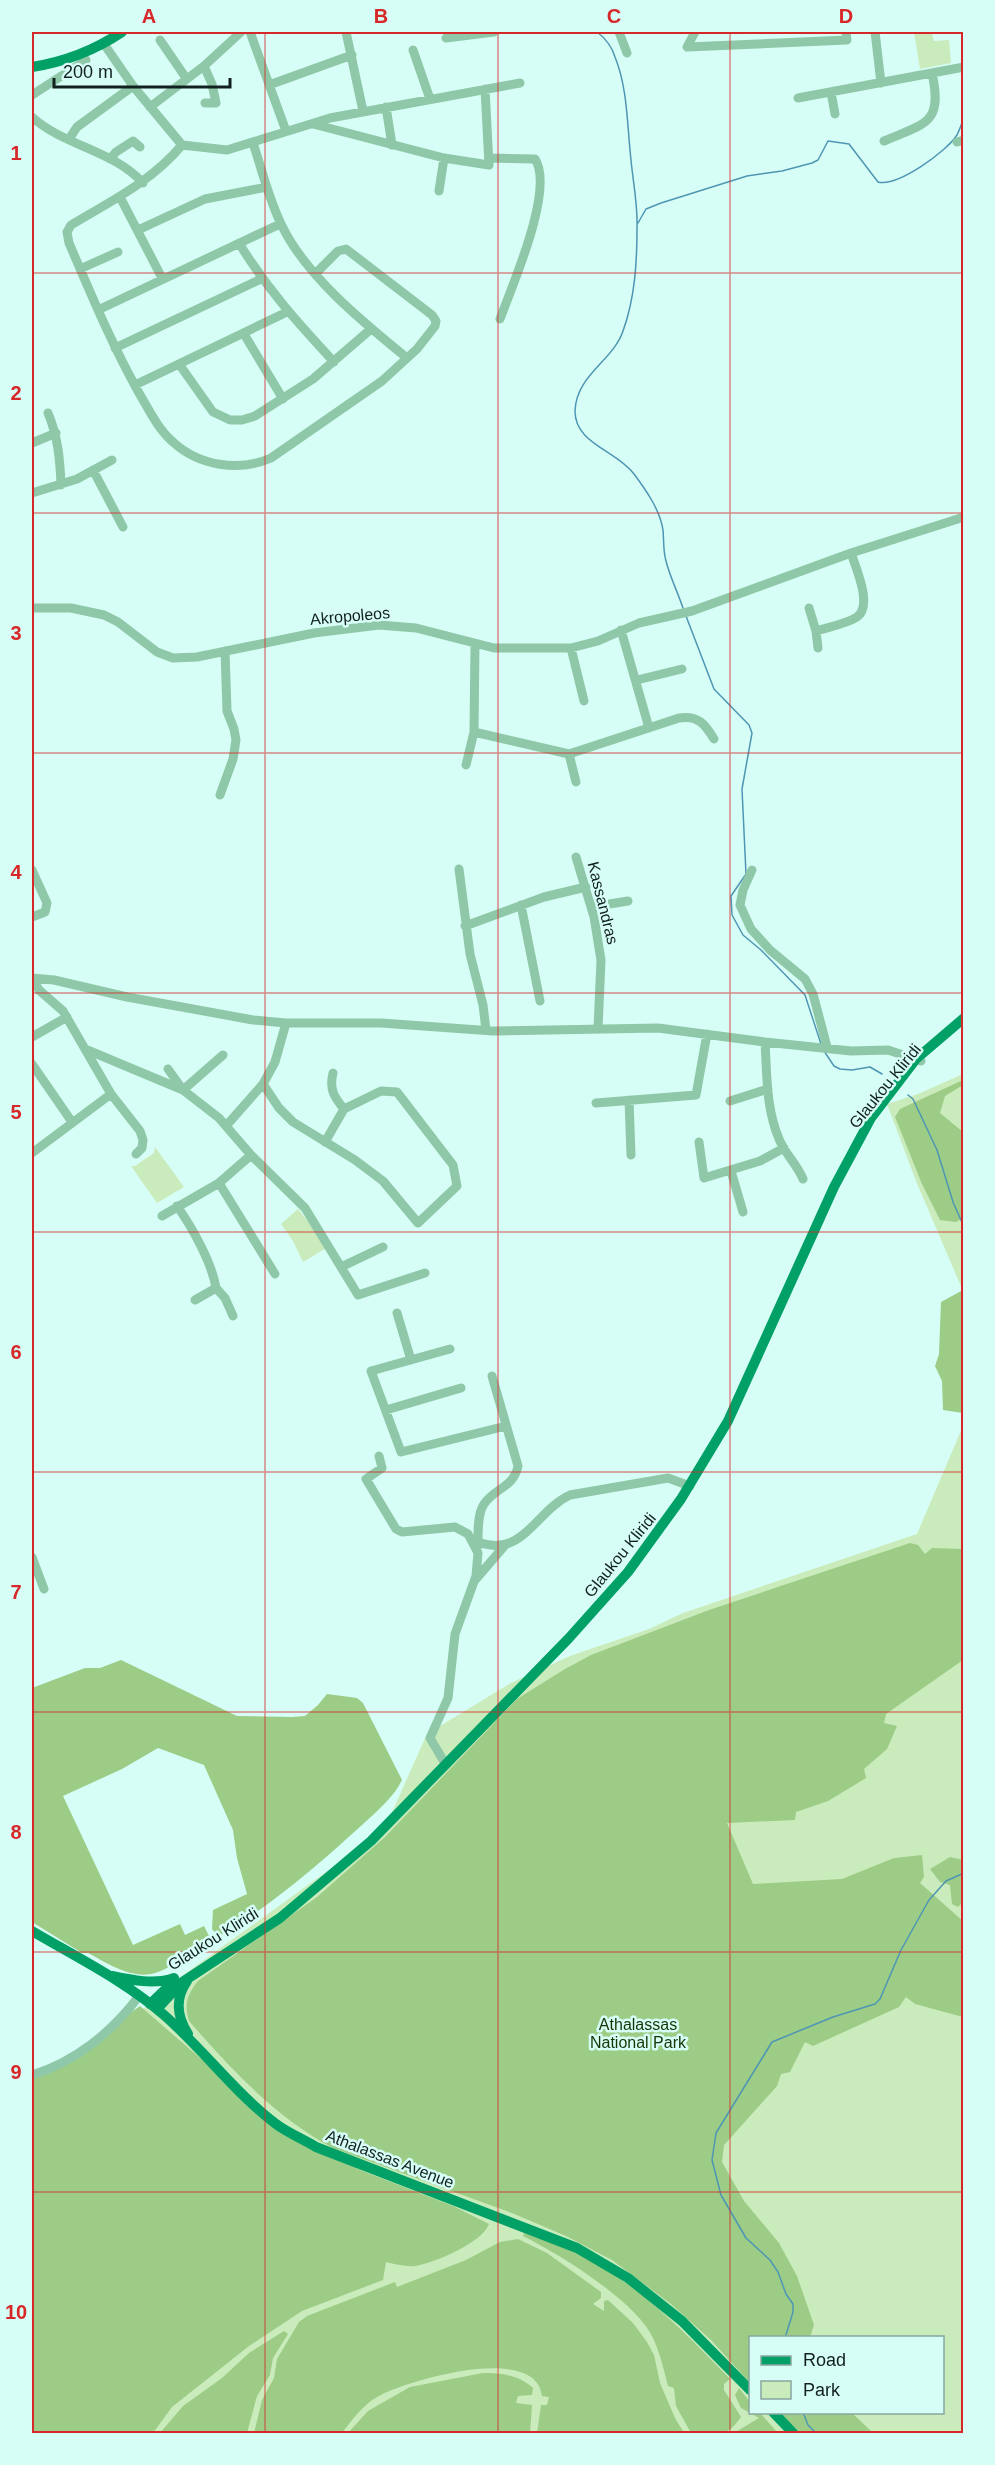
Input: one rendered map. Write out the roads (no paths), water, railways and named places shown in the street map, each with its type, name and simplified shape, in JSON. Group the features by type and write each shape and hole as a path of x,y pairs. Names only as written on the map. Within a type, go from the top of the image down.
{"main road":[{"path":"32,67 72,57 104,44 122,32"},
{"name":"Glaukou Kliridi","path":"154,2007 185,1976 296,1905 371,1841 610,1593 652,1541 690,1486 728,1421 834,1187 858,1143 918,1060 963,1018"},
{"name":"Glaukou Kliridi","path":"918,1060 963,1024"},
{"name":"Athalassas Avenue","path":"32,1931 106,1974 154,2007 194,2042 247,2097 277,2124 316,2147 577,2248 628,2278 682,2321 749,2389"},
{"path":"106,1974 132,1980 159,1981 185,1976 178,2005 182,2022 194,2042"},
{"path":"775,2414 794,2433"}],"street":[{"path":"150,107 204,66 241,32"},
{"path":"249,32 286,131"},
{"path":"346,32 363,111"},
{"path":"446,38 494,32"},
{"path":"619,32 627,54"},
{"path":"695,32 687,47 847,40 846,32"},
{"path":"875,32 881,83"},
{"path":"160,40 186,78"},
{"path":"104,44 150,107 182,145 227,150 330,118 520,83"},
{"path":"413,50 429,99"},
{"path":"269,85 352,56"},
{"path":"32,95 86,60"},
{"path":"204,66 212,84 216,103 205,103"},
{"path":"798,98 963,67"},
{"path":"884,141 919,125 932,114 937,100 932,73"},
{"path":"69,139 77,127 134,86"},
{"path":"313,124 444,158 489,165 485,89"},
{"path":"831,92 835,114"},
{"path":"386,107 392,145"},
{"path":"32,117 51,131 129,170 143,183"},
{"path":"110,159 116,152 133,141 140,147"},
{"path":"253,143 280,224 298,252 371,329 407,358"},
{"path":"182,145 143,183 69,226 67,239 115,348 135,385 157,424 180,448 208,462 226,465 262,462 285,450 382,381 434,329 436,321 432,315 346,249 338,251 316,273"},
{"path":"439,191 444,158"},
{"path":"489,158 535,159 539,166 539,187 532,231 500,319"},
{"path":"138,230 205,199 267,187"},
{"path":"120,197 162,278"},
{"path":"98,310 280,224"},
{"path":"239,243 261,279 287,312 334,362"},
{"path":"80,269 118,252"},
{"path":"115,348 261,279"},
{"path":"135,385 287,312"},
{"path":"179,364 207,407 223,418 234,421 246,420 283,399 334,362 371,329"},
{"path":"244,334 283,399"},
{"path":"48,413 56,433 61,485"},
{"path":"32,443 56,433"},
{"path":"32,493 61,485 112,460"},
{"path":"93,471 123,527"},
{"name":"Akropoleos","path":"32,608 71,608 104,615 118,622 167,657 190,658 331,630 379,625 416,628 475,644 510,649 571,648 598,641 639,623 684,613 851,553 963,517"},
{"path":"816,631 859,616 864,610 865,600 851,553"},
{"path":"809,608 818,648"},
{"path":"621,630 649,728"},
{"path":"466,765 474,732 475,644"},
{"path":"571,648 584,701"},
{"path":"220,795 233,759 236,740 227,711 225,651"},
{"path":"637,680 682,669"},
{"path":"474,732 569,754 679,718 691,717 701,721 714,739"},
{"path":"569,754 576,782"},
{"name":"Kassandras","path":"576,857 591,907 601,960 598,1029"},
{"path":"459,869 465,926 483,1005 486,1030"},
{"path":"32,870 47,903 45,912 32,917"},
{"path":"752,870 743,890 740,905 751,929 770,950 805,979 813,994 826,1047"},
{"path":"465,926 521,905 586,887"},
{"path":"591,907 628,901"},
{"path":"521,905 540,1001"},
{"path":"136,1154 142,1148 143,1140 140,1131 111,1094 63,1011 35,986 32,978 54,980 232,1017 286,1023 381,1023 486,1030 658,1028 851,1051 888,1050 918,1060"},
{"path":"32,1037 67,1017"},
{"path":"226,1126 264,1084 275,1062 286,1023"},
{"path":"596,1103 696,1095 707,1034"},
{"path":"765,1042 769,1110 784,1148 799,1169 803,1179"},
{"path":"85,1049 183,1090 219,1118 251,1155 305,1208 358,1295 425,1273"},
{"path":"183,1090 223,1055"},
{"path":"32,1065 72,1122"},
{"path":"168,1069 183,1090"},
{"path":"333,1073 330,1085 336,1099 344,1108"},
{"path":"264,1084 279,1108 293,1122 325,1142 355,1160 382,1181 418,1223 457,1186 453,1166 397,1092 381,1091 344,1108 325,1142"},
{"path":"730,1101 768,1089"},
{"path":"32,1153 111,1094"},
{"path":"628,1101 631,1155"},
{"path":"699,1142 704,1178 760,1161 784,1148"},
{"path":"162,1216 219,1183 251,1155"},
{"path":"730,1171 743,1212"},
{"path":"219,1183 275,1274"},
{"path":"177,1206 186,1219 212,1272 216,1288 225,1298 233,1316"},
{"path":"341,1267 383,1247"},
{"path":"195,1300 216,1288"},
{"path":"397,1313 411,1360"},
{"path":"450,1349 371,1371 401,1452 506,1426"},
{"path":"446,1765 430,1738 447,1698 455,1634 478,1568 475,1540 480,1516 484,1504 509,1484 518,1466 492,1376"},
{"path":"386,1410 461,1388"},
{"path":"379,1456 382,1468 366,1479 396,1529 402,1532 455,1527 487,1545 506,1544"},
{"path":"473,1583 506,1544 532,1528 561,1499 570,1495 668,1478 690,1486"},
{"path":"32,1557 44,1589"},
{"path":"32,2075 62,2063 84,2049 115,2024 140,1996"}],"waterway":[{"path":"597,32 614,53 625,95 637,211 635,280 627,318 618,342 588,378 577,398 575,411 582,431 589,439 626,466 639,480 652,500 663,530 664,553 668,567 683,608"},
{"path":"638,223 646,209 661,203 747,176 782,171 812,163 818,160 828,141 849,144 878,182 897,179 933,158 952,142 964,117"},
{"path":"686,616 714,689 749,725 752,733 742,789 746,874 731,896 732,915 743,935 805,995 821,1044"},
{"path":"824,1051 834,1066 840,1069 870,1067 882,1074"},
{"path":"908,1095 913,1099 937,1150 953,1202 964,1227"},
{"path":"786,2336 793,2304 786,2294 778,2272 770,2260 746,2238 721,2195 712,2160 716,2133 772,2042 833,2017 875,2004 880,1999 901,1950 929,1900 946,1881 964,1873"},
{"path":"804,2414 808,2425 817,2434"}],"park label":[{"name":"Athalassas National Park","path":"638,2033"}]}
